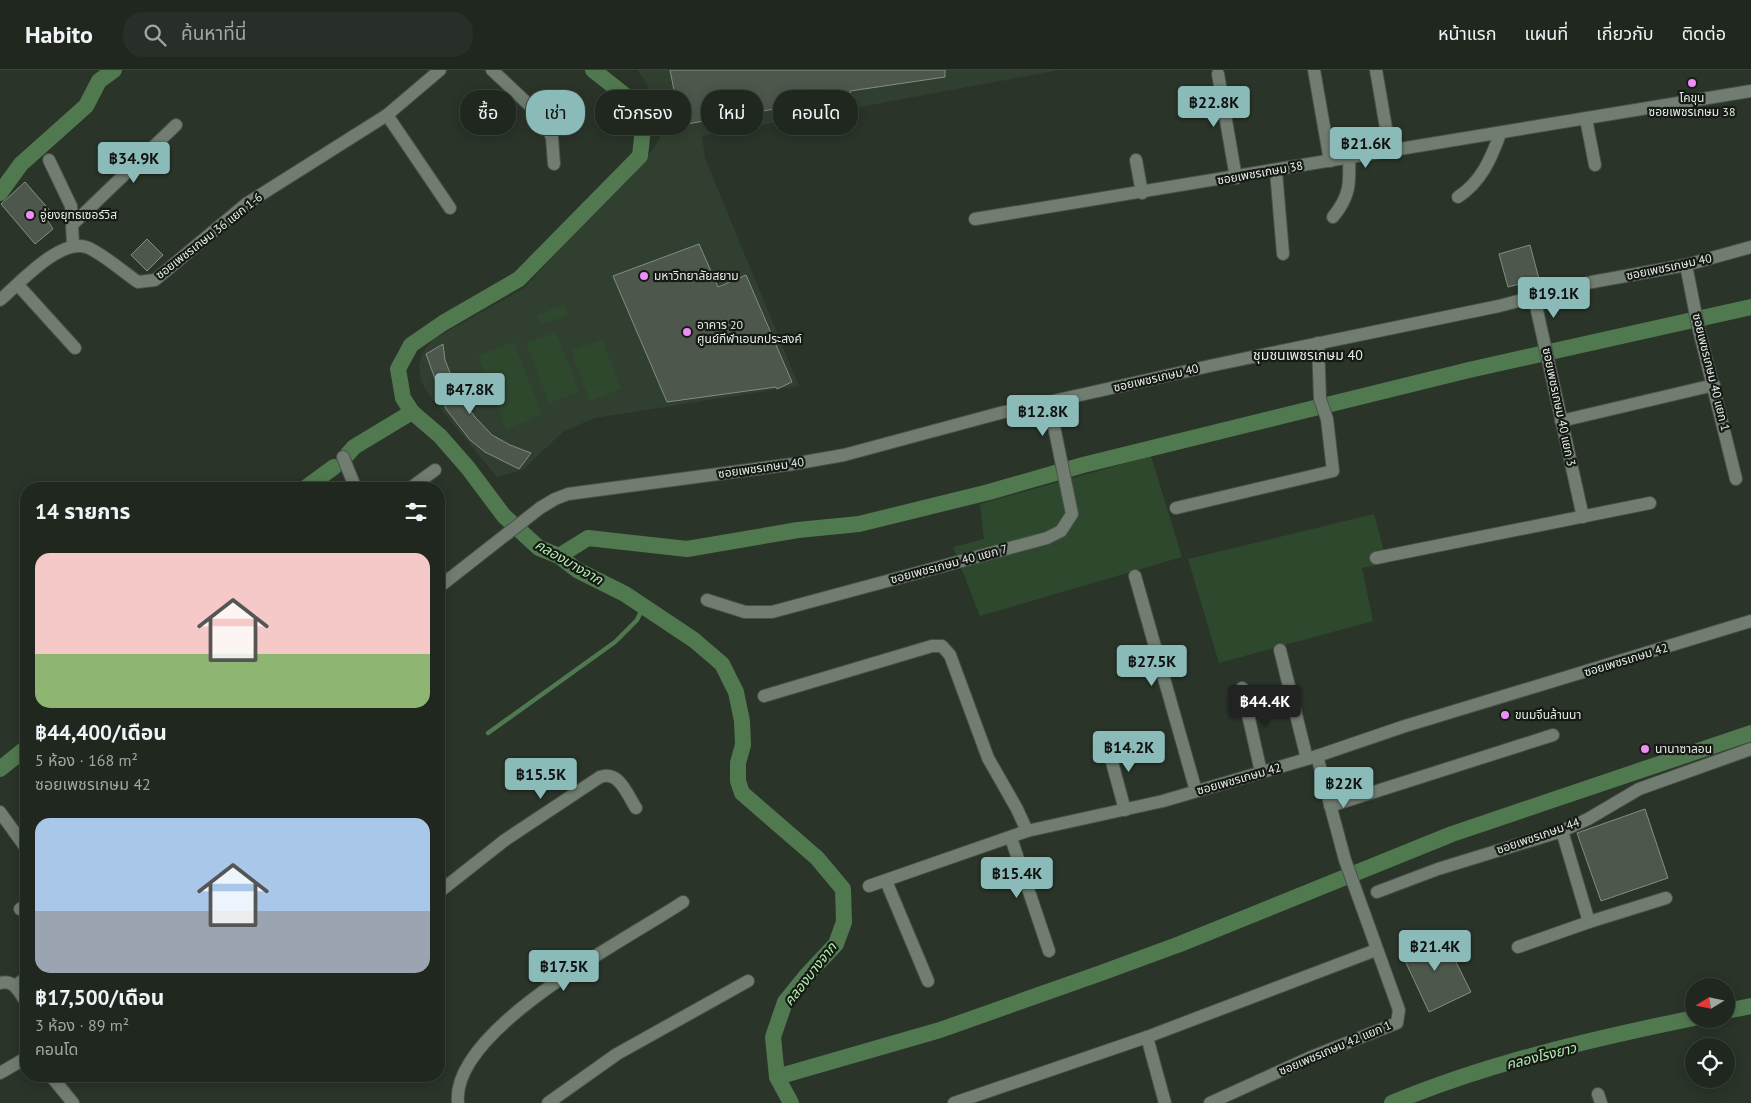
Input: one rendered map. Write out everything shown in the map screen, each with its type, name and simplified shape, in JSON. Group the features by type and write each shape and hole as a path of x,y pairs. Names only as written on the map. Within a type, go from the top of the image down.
{"street":[{"name":"ซอยเพชรเกษม 36 แยก 1-6","path":"73,245 88,247 138,282 156,280 246,204 387,115 440,70"},
{"path":"492,70 544,119 552,138 554,164"},
{"path":"1314,70 1330,161"},
{"path":"1376,70 1390,152"},
{"path":"1218,74 1236,178"},
{"name":"ซอยเพชรเกษม 38","path":"976,219 1236,178 1751,91"},
{"path":"387,115 450,208"},
{"path":"1586,119 1595,165"},
{"path":"74,223 176,124"},
{"path":"1458,197 1472,188 1481,176 1500,134"},
{"path":"1333,217 1342,206 1350,187 1349,158"},
{"path":"0,300 60,249 73,245 74,223 72,206 49,160"},
{"path":"1136,160 1142,193"},
{"path":"1276,171 1283,254"},
{"name":"ซอยเพชรเกษม 40","path":"445,582 529,516 555,499 568,494 793,464 844,455 1000,413 1534,297 1592,282 1686,265 1751,247"},
{"name":"ซอยเพชรเกษม 40 แยก 1","path":"1686,265 1698,326 1736,479"},
{"path":"18,285 75,348"},
{"name":"ซอยเพชรเกษม 40 แยก 3","path":"1534,297 1583,517"},
{"path":"1176,508 1333,471 1327,419 1322,405 1318,343"},
{"path":"1561,421 1714,385"},
{"name":"ซอยเพชรเกษม 40 แยก 7","path":"707,600 745,612 772,612 1047,538 1061,531 1072,514 1049,402"},
{"path":"343,458 353,482"},
{"path":"419,482 435,470"},
{"path":"1376,558 1650,503"},
{"path":"1135,576 1196,791"},
{"name":"ซอยเพชรเกษม 42","path":"869,886 1027,831 1125,810 1312,758 1402,727 1751,621"},
{"path":"764,696 932,646 942,646 950,655 988,758 1017,809 1027,831"},
{"name":"ซอยเพชรเกษม 42 แยก 1","path":"1210,1103 1311,1057 1397,1022 1399,1010 1348,869 1280,650"},
{"path":"1242,688 1261,772"},
{"path":"1330,806 1553,735"},
{"path":"1107,744 1125,810"},
{"name":"ซอยเพชรเกษม 44","path":"1377,892 1438,869 1562,831 1588,819 1639,789 1751,749"},
{"path":"445,887 505,840 600,777 610,774 616,777 636,808"},
{"path":"0,812 20,840"},
{"path":"1562,831 1589,922"},
{"path":"1011,838 1049,951"},
{"path":"886,881 928,981"},
{"path":"1518,947 1666,898"},
{"path":"458,1103 457,1092 461,1079 475,1053 527,1002 556,981 683,902"},
{"path":"954,1103 1147,1037 1376,950"},
{"path":"0,983 6,981 15,986 20,993"},
{"path":"548,1103 617,1054 748,981"},
{"path":"15,986 20,982"},
{"path":"1147,1037 1165,1103"},
{"path":"0,1073 20,1061"},
{"path":"56,1082 73,1103"},
{"path":"58,1103 61,1089"}],"shaded area":[{"name":"มหาวิทยาลัยสยาม","path":"637,70 1060,70 858,107 858,90 773,90 773,123 763,125 763,90 701,90 701,135 707,135 702,136 705,158 799,386 595,418 564,431 523,470 497,477 431,397 421,382 419,366 422,353 432,340 524,288 608,197 645,161 660,138 659,135 691,135 691,90 648,90 647,84"}],"green space":[{"path":"564,305 568,315 541,325 537,315"},
{"path":"556,332 579,392 549,403 526,343"},
{"path":"602,339 621,389 590,401 571,351"},
{"path":"514,342 542,415 506,429 478,356"},
{"path":"1151,456 1182,557 980,616 953,547 984,539 980,504"},
{"path":"1374,514 1387,563 1362,568 1373,621 1219,663 1188,559"}],"building":[{"path":"670,70 945,70 945,77 857,90 773,90 773,109 763,111 763,90 701,90 701,122 691,123 691,90 674,90"},
{"name":"อู่ยงยุทธเซอร์วิส","path":"25,182 52,213 46,218 53,229 35,244 1,204"},
{"path":"147,239 163,255 147,271 131,255"},
{"name":"อาคาร 20 ศูนย์กีฬาเอนกประสงค์","path":"699,244 718,287 746,275 792,382 777,389 776,387 667,402 613,276"},
{"path":"1530,245 1539,279 1508,287 1499,254"},
{"path":"443,344 445,360 459,396 475,417 492,435 510,445 531,453 519,469 485,452 470,440 446,409 426,354"},
{"path":"1645,809 1668,878 1601,901 1577,833"},
{"path":"1441,932 1471,992 1429,1012 1400,950"}],"waterway":[{"path":"0,193 21,164 86,106 99,81 114,70"},
{"name":"คลองบางจาก","path":"593,70 631,100 643,128 640,156 519,279 443,323 411,345 398,369 403,398 412,412 440,436 468,468 504,516 539,548 559,556 577,570 625,594 694,640 722,664 736,692 742,721 743,745 738,763 738,781 742,793 817,858 843,889 844,922 836,944 785,1002 773,1037 777,1077 791,1103"},
{"path":"559,556 588,538 687,549 798,530 859,524 989,492 1083,465 1469,370 1751,307"},
{"path":"347,455 354,447 412,412"},
{"path":"314,482 334,467"},
{"path":"488,733 615,642 637,620 643,607"},
{"path":"777,1077 940,1030 1180,944 1452,834 1751,733"},
{"path":"0,769 20,753"},
{"name":"คลองโรงยาว","path":"1735,1009 1751,1006"},
{"name":"คลองโรงยาว","path":"1392,1103 1465,1076 1541,1053 1685,1020"}],"place":[{"name":"โคขุน ซอยเพชรเกษม 38","path":"1692,83"},
{"name":"อู่ยงยุทธเซอร์วิส","path":"30,215"},
{"name":"มหาวิทยาลัยสยาม","path":"644,276"},
{"name":"อาคาร 20 ศูนย์กีฬาเอนกประสงค์","path":"687,332"},
{"name":"ขนมจีนล้านนา","path":"1505,715"},
{"name":"นานาซาลอน","path":"1645,749"}],"district":[{"name":"ชุมชนเพชรเกษม 40","path":"1308,355"}]}
